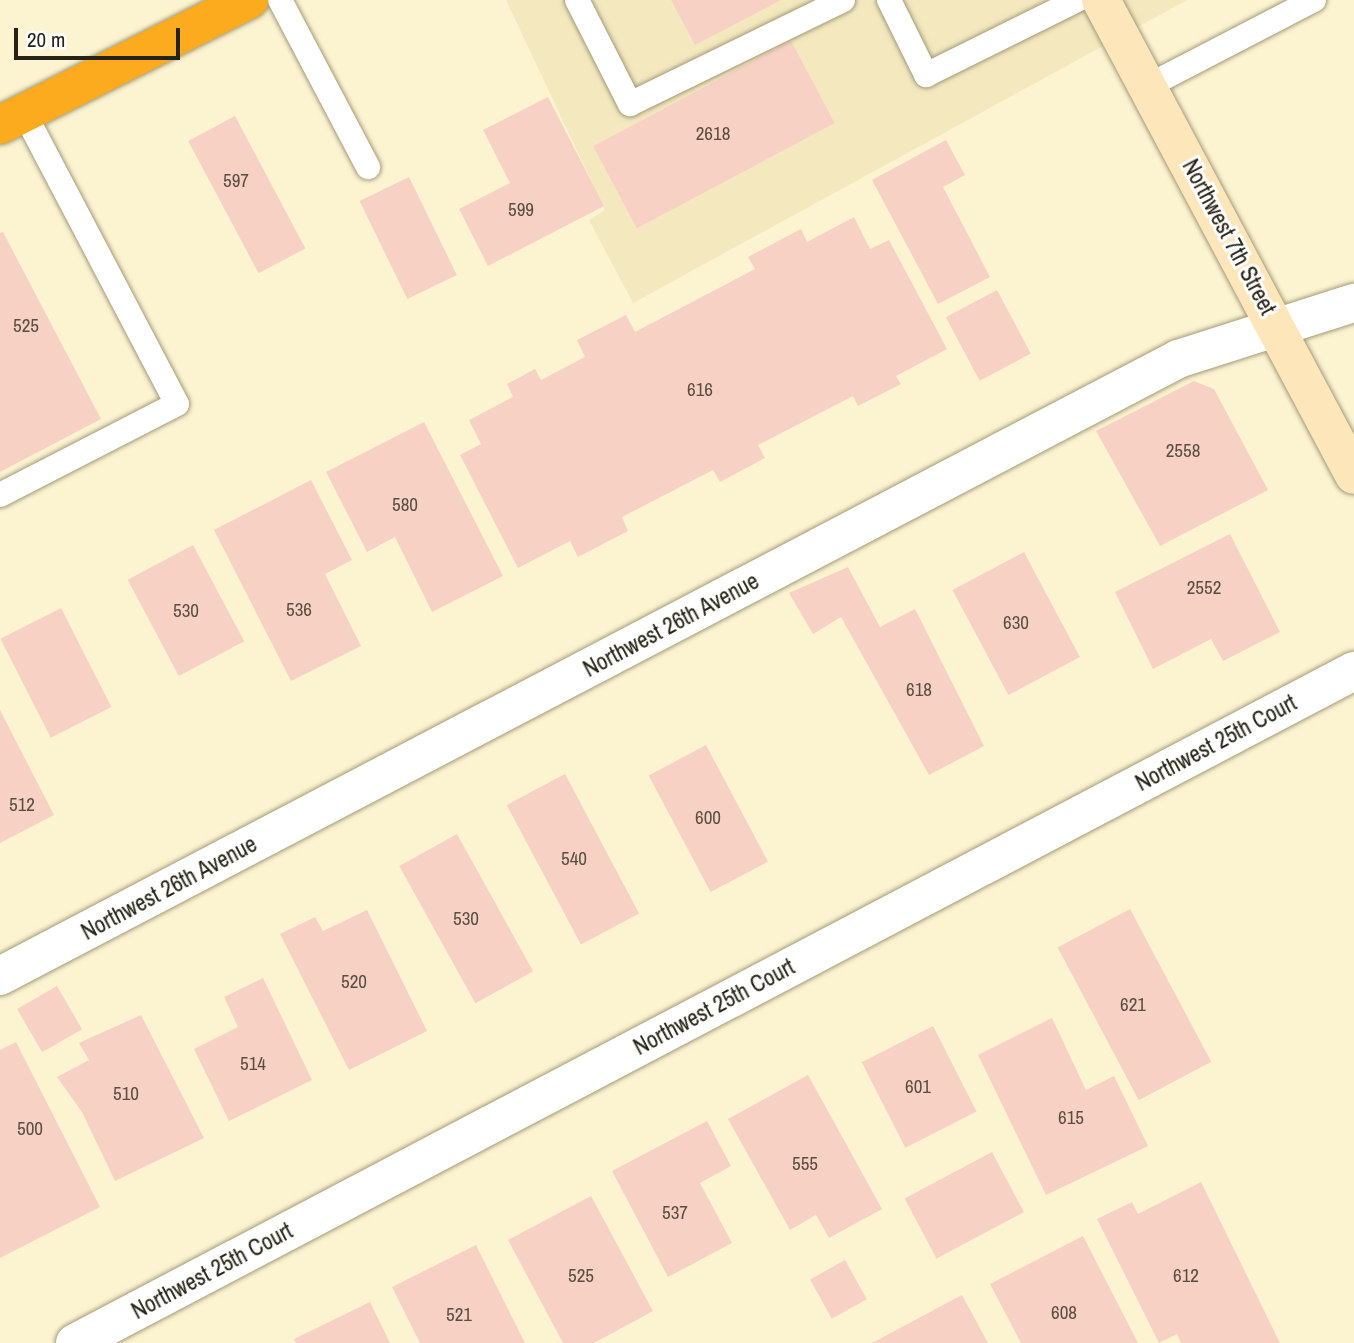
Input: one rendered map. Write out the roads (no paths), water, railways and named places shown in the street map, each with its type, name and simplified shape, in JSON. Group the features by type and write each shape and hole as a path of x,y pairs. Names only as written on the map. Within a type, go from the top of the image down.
{"highway":[{"path":"12,119 249,0"}],"main road":[{"name":"Northwest 7th Street","path":"1101,0 1278,327 1354,475"}],"street":[{"name":"Northwest 26th Avenue","path":"0,976 1178,359 1354,303"},
{"name":"Northwest 25th Court","path":"75,1343 1354,671"}],"lane":[{"path":"280,0 368,167"},
{"path":"577,0 630,104 843,0"},
{"path":"888,0 926,75 1077,0"},
{"path":"1147,86 1314,0"},
{"path":"0,495 177,404 12,119"}]}
